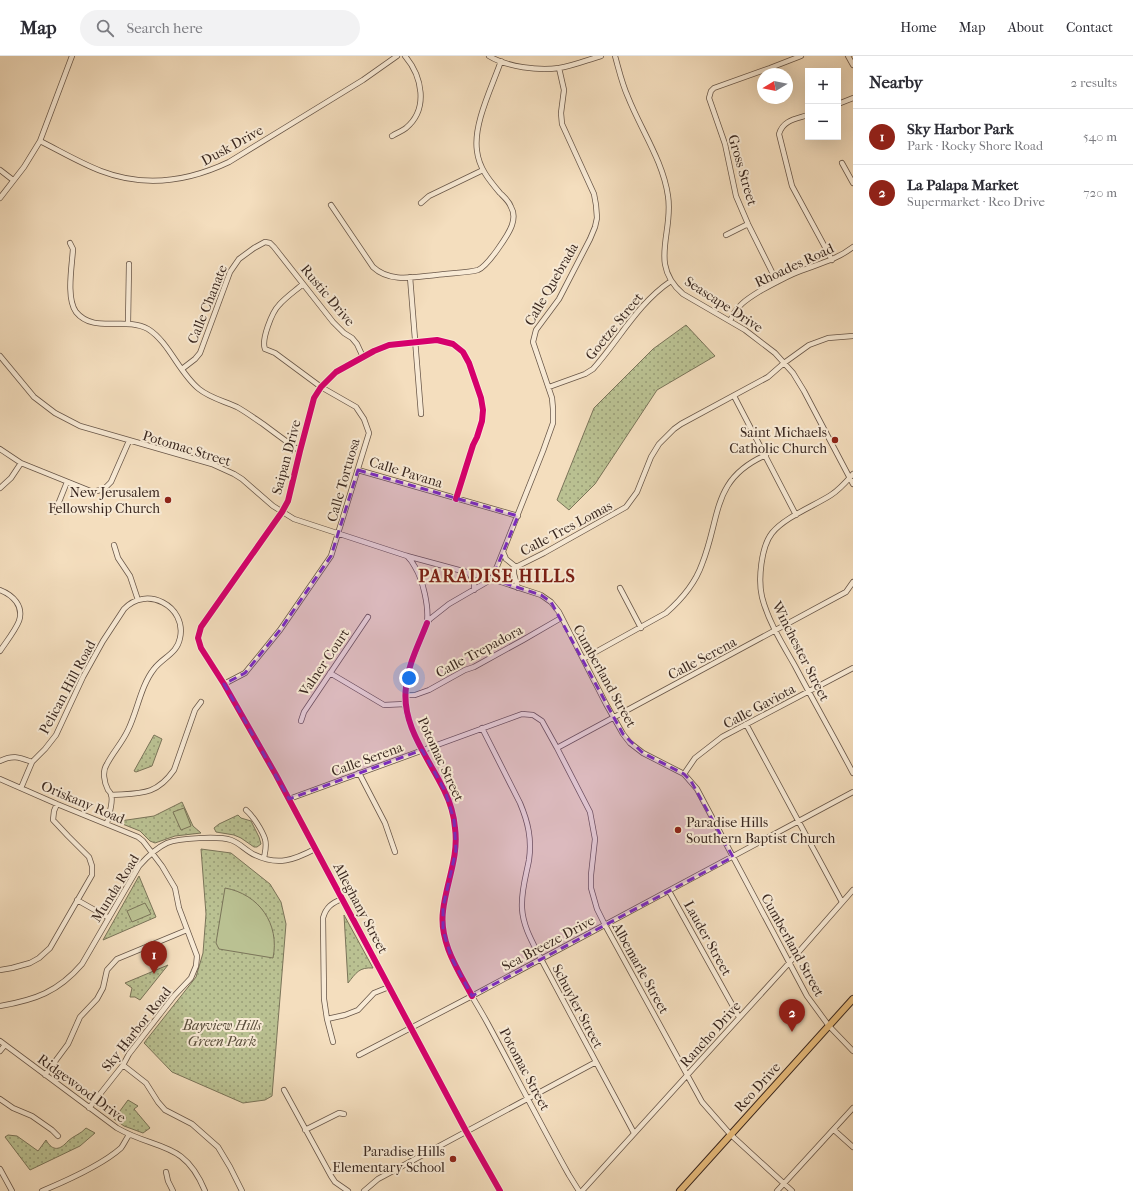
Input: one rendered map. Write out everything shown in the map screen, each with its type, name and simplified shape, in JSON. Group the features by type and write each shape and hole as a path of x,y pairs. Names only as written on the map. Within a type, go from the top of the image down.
{"main road":[{"name":"Reo Drive","path":"680,1191 853,999"}],"street":[{"path":"0,198 24,166 40,141 72,56"},
{"name":"Dusk Drive","path":"40,141 93,168 119,177 156,181 175,180 194,176 213,170 229,162 363,80 397,56"},
{"path":"392,136 408,126 415,117 420,103 421,92 418,76 405,56"},
{"path":"489,56 513,65 540,69 559,68 601,56"},
{"name":"Seascape Drive","path":"615,56 627,96 666,183 669,219 663,258 666,272 671,281 683,294 730,321 767,345 793,373 851,476 853,484"},
{"name":"Gross Street","path":"777,282 748,224 736,196 725,144 709,98 711,91 718,87 801,56"},
{"path":"848,56 853,65"},
{"path":"331,205 373,267 378,272 388,276 410,277 477,270 490,260 511,228 513,216 509,202 492,183 483,170 477,151 479,123 501,61"},
{"name":"Calle Quebrada","path":"492,579 518,516 553,423 553,409 548,387 534,347 534,336 536,330 560,297 590,239 597,218 594,194 562,124 561,113 564,90 559,68"},
{"path":"841,103 853,98"},
{"path":"805,116 785,124 781,127 779,134 792,186 832,260"},
{"path":"842,162 853,183"},
{"path":"0,170 13,180"},
{"path":"421,203 429,196 483,170"},
{"path":"726,235 748,224"},
{"name":"Calle Chanate","path":"182,369 195,359 200,352 234,264 242,256 265,242 270,243 274,247"},
{"path":"70,243 73,249 70,300 76,312 87,320 96,324 128,324 142,327 155,335 195,386 208,396 243,411 300,451"},
{"name":"Rustic Drive","path":"274,247 333,322 357,344 363,357"},
{"name":"Rhoades Road","path":"730,321 732,315 746,300 794,273 832,260 853,247"},
{"path":"128,324 129,264"},
{"path":"410,277 420,414"},
{"name":"Goetze Street","path":"548,387 585,374 593,369 647,301 671,281"},
{"name":"Calle Tortuosa","path":"224,684 245,673 280,630 331,556 369,433 368,427 356,407 321,387 275,353 265,349 263,345 263,340 278,305 303,284"},
{"name":"Calle Tres Lomas","path":"427,623 430,618 449,604 492,579 626,507 637,492 651,457 659,444 681,424 768,377 803,348 828,338 853,336"},
{"name":"Saipan Drive","path":"198,638 202,627 282,512 288,500 314,398 321,387 336,372 363,357 389,345 414,342 441,340 453,344 460,349 469,363 481,398 483,410 478,437 473,445 456,499"},
{"name":"Potomac Street","path":"0,356 34,397 55,413 80,426 212,464 242,479 273,506 294,519 408,556 415,567 428,609 427,623 408,671 405,704 409,722 422,751 445,791 451,807 456,835 456,850 443,907 443,930 451,955 472,996 569,1175 581,1191"},
{"path":"734,396 796,515"},
{"path":"0,449 21,463 67,482 89,489 93,492 104,489 111,482 129,441"},
{"path":"583,659 641,628 666,613 678,603 696,578 703,563 721,497 727,486 735,475 744,467 766,455"},
{"path":"0,488 11,478 21,463"},
{"name":"Calle Pavana","path":"358,470 518,516"},
{"name":"Winchester Street","path":"851,476 833,494 796,515 772,533 767,543 760,575 761,592 764,603 776,631 853,773"},
{"path":"55,512 67,482"},
{"path":"106,824 112,795 104,781 105,768 128,730 149,676 156,666 175,650 181,635 178,618 170,606 162,601 152,598 138,600 130,576 118,558 114,545"},
{"path":"503,552 506,559 515,568 514,573 518,588"},
{"name":"Cumberland Street","path":"408,556 492,579 541,595 548,599 558,612 613,718 630,743 643,753 684,774 697,789 808,996 829,1026 853,1051"},
{"path":"468,573 474,582 474,590"},
{"name":"Calle Serena","path":"557,748 846,592 853,582"},
{"path":"620,588 641,628"},
{"path":"0,590 13,596 19,606 19,621 0,651"},
{"name":"Pelican Hill Road","path":"21,788 32,762 56,735 83,677 103,641 124,609 128,605 138,600"},
{"name":"Valner Court","path":"301,721 304,712 368,617"},
{"name":"Calle Trepadora","path":"405,695 415,696 429,690 561,618"},
{"name":"Alleghany Street","path":"198,638 201,648 224,684 316,849 466,1131 500,1191"},
{"name":"Calle Gaviota","path":"684,774 694,758 722,737 853,668"},
{"path":"330,673 384,704 391,706 405,704"},
{"path":"112,795 147,792 161,786 169,778 174,770 195,710 201,702"},
{"name":"Calle Serena","path":"289,800 522,714 533,715 542,721"},
{"name":"Albemarle Street","path":"542,721 590,812 595,839 591,888 595,905 605,925 702,1102 730,1134 792,1191"},
{"path":"746,724 842,902"},
{"name":"Schuyler Street","path":"482,728 520,803 529,828 530,848 523,885 522,908 527,931 541,960 634,1133"},
{"path":"0,761 11,756 32,762"},
{"path":"359,773 385,823 395,852"},
{"name":"Oriskany Road","path":"0,779 138,837 152,853"},
{"name":"Sea Breeze Drive","path":"359,1055 541,960 853,792"},
{"path":"0,970 30,963 39,958 50,948 92,875 92,866 89,857 53,820 54,811 57,804"},
{"path":"246,810 251,814 265,839 266,847 264,858"},
{"name":"Munda Road","path":"0,1006 33,999 48,993 73,975 82,964 139,866 152,853 168,843 179,840 217,838 231,840 253,854 276,861 299,858 316,849"},
{"name":"Sky Harbor Road","path":"89,1108 123,1065 128,1054 174,996 194,974 196,966 197,956 178,908 174,888 169,877 152,853"},
{"name":"Lauder Street","path":"669,890 739,1016"},
{"name":"Rancho Drive","path":"581,1191 687,1076 853,890"},
{"path":"333,1042 324,999 323,918 329,906 342,899"},
{"path":"77,900 109,918"},
{"path":"46,1075 68,1044 80,1017 97,999 103,988 107,970 112,964 118,959 187,930"},
{"path":"327,1018 348,1014 358,1010 374,994 389,987"},
{"name":"Ridgewood Drive","path":"0,1041 111,1125 129,1134 163,1146 180,1155 194,1169 201,1180 205,1191"},
{"path":"0,1051 4,1045"},
{"path":"364,1191 378,1179 596,1062"},
{"path":"123,1065 146,1084 165,1110 192,1124 218,1147 242,1191"},
{"path":"284,1090 330,1176 335,1182 348,1191"},
{"path":"0,1099 13,1108 32,1116 58,1136"},
{"path":"778,1191 853,1108"},
{"path":"305,1130 339,1113 344,1114"},
{"path":"834,1130 853,1147"},
{"path":"42,1191 88,1169 112,1155 122,1146 129,1134"},
{"path":"0,1169 12,1191"},
{"path":"166,1172 168,1182 173,1191"}],"highlighted area":[{"path":"358,470 518,516 492,579 541,595 551,602 623,734 643,753 684,774 691,781 733,857 472,996 451,957 443,930 443,907 456,850 454,820 445,791 422,750 289,799 224,684 245,673 280,630 331,556"}],"green space":[{"path":"686,325 715,356 657,390 595,484 569,510 557,500 594,408 653,349"},
{"path":"154,735 162,739 152,766 136,772 134,771"},
{"path":"182,802 193,826 201,833 175,836 155,843 150,841 140,831 120,823 120,821 154,816"},
{"path":"184,808 191,826 181,830 173,812"},
{"path":"238,815 241,818 251,821 261,844 257,847 254,847 234,835 216,832 214,828 219,824"},
{"name":"Bayview Hills Green Park","path":"201,849 231,853 270,884 281,902 286,924 272,1096 265,1100 243,1103 172,1072 144,1043 196,977 203,953 206,914"},
{"path":"139,876 156,917 103,940"},
{"path":"225,888 237,891 248,897 264,912 270,922 273,934 273,958 219,949 216,943"},
{"path":"145,903 151,914 132,922 127,911"},
{"path":"344,915 373,968 361,970 348,983"},
{"path":"168,965 140,1000 135,997 130,997 132,988 125,983"},
{"path":"128,1100 138,1106 134,1109 150,1128 143,1133 124,1126 114,1119"},
{"path":"86,1128 95,1133 80,1146 30,1170 5,1137 8,1135 17,1136 38,1151 46,1140 54,1148 59,1148"}],"cycle path":[{"path":"456,499 482,421 483,410 481,398 469,363 463,352 453,344 437,340 389,345 374,351 336,372 321,387 314,398 288,501 282,512 201,627 198,638 201,648 224,684 276,775 466,1131 500,1191"},
{"path":"427,623 409,670 406,687 406,701 408,714 417,740 444,790 453,813 456,839 454,860 443,911 444,934 451,955 472,996"}],"place":[{"name":"Saint Michaels Catholic Church","path":"835,440"},
{"name":"New Jerusalem Fellowship Church","path":"168,500"},
{"name":"Paradise Hills Southern Baptist Church","path":"678,830"},
{"name":"Sky Harbor Park","path":"154,974"},
{"name":"La Palapa Market","path":"792,1032"},
{"name":"Paradise Hills Elementary School","path":"453,1159"}],"district":[{"name":"PARADISE HILLS","path":"497,576"}]}
